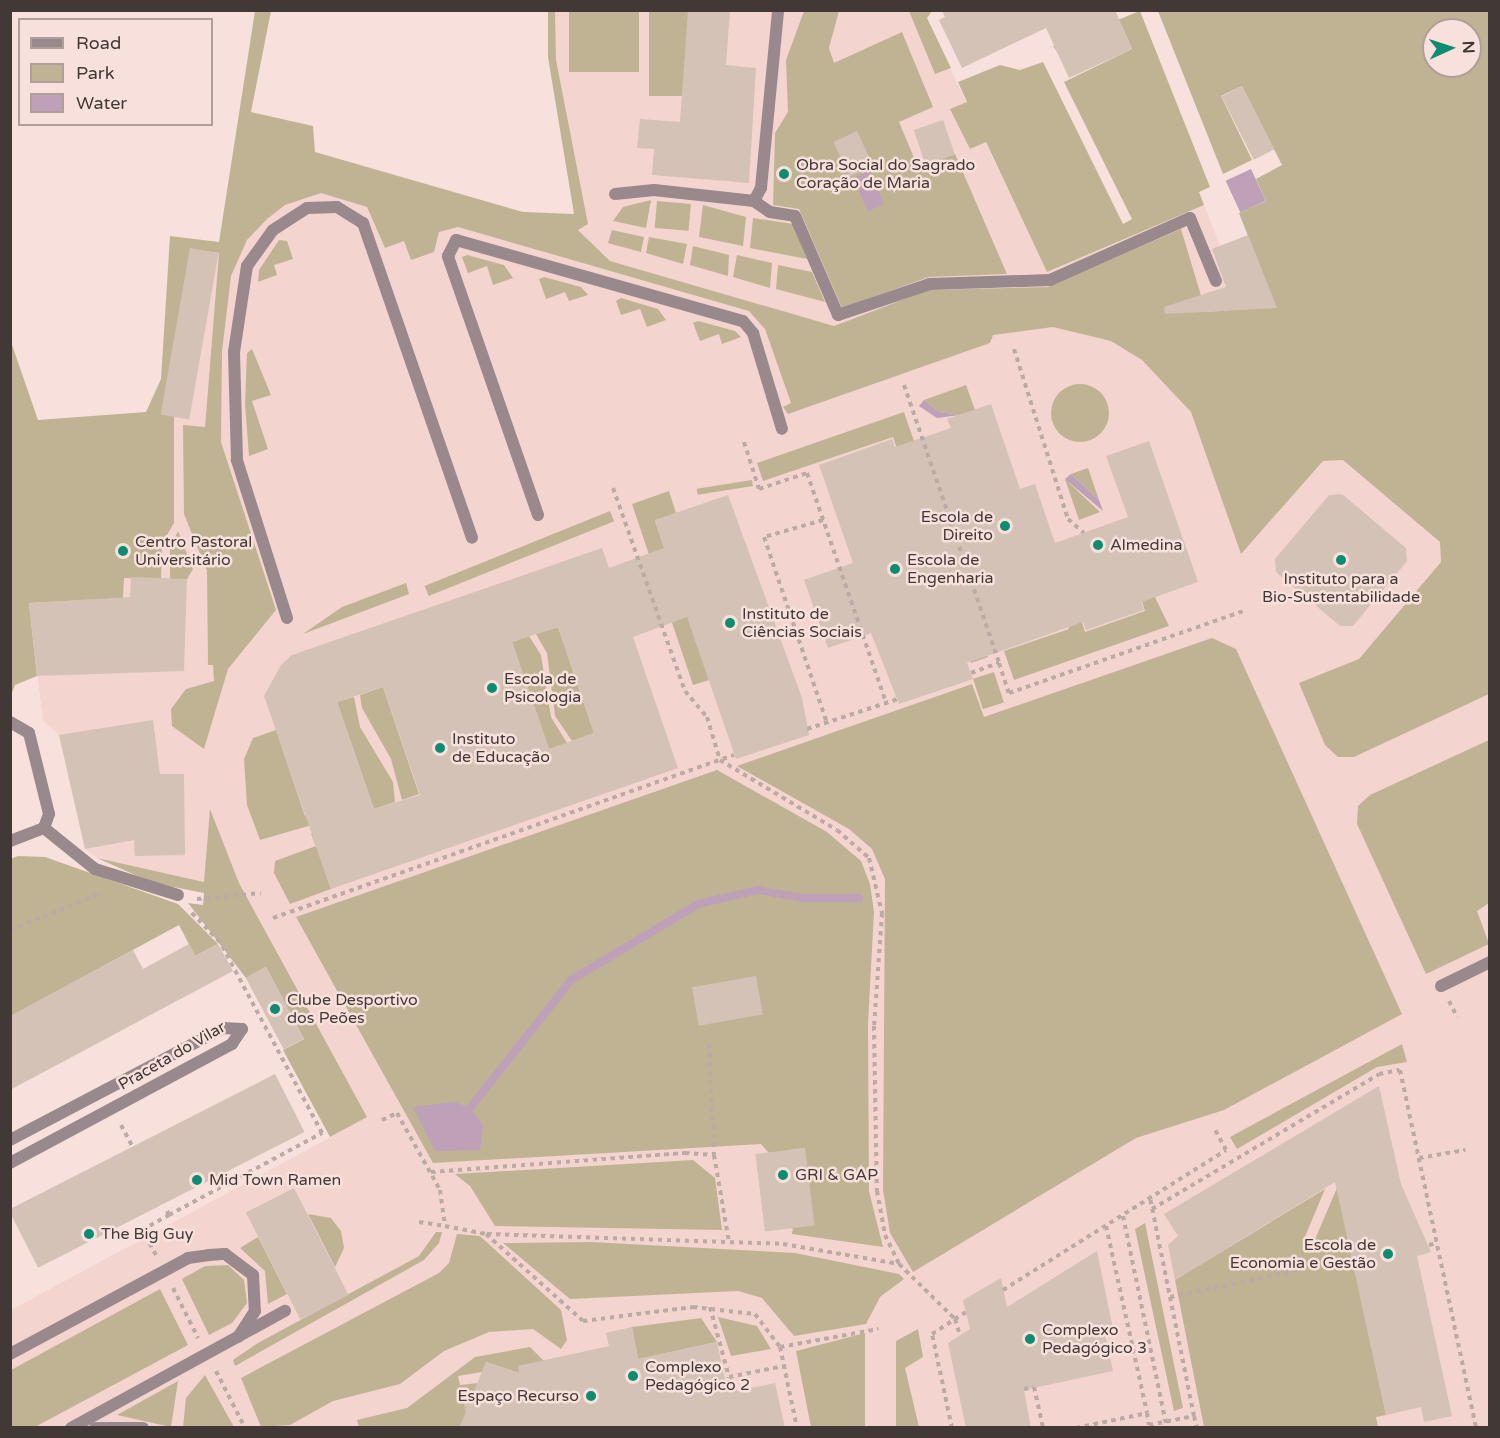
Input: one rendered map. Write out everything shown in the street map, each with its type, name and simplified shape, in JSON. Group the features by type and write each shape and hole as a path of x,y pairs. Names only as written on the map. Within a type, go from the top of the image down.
{"street":[{"path":"754,201 761,188 778,10"},
{"path":"615,194 654,190 754,201 770,212 795,216 838,315 930,284 1050,280 1191,219 1216,281"},
{"path":"287,618 274,566 237,460 234,352 247,266 273,230 307,208 338,207 363,223 472,538"},
{"path":"538,515 448,256 456,240 743,321 753,333 782,429"},
{"path":"10,722 29,732 36,751 48,797 44,828"},
{"path":"10,841 44,828"},
{"path":"44,828 95,869 134,884 178,895"},
{"path":"1441,986 1490,962"},
{"name":"Praceta do Vilar","path":"10,1140 223,1028 242,1029 232,1044 10,1163"},
{"path":"10,1354 188,1258 225,1254 253,1275 258,1294 249,1324 238,1337"},
{"path":"71,1428 285,1311"},
{"path":"95,1428 143,1428"}],"path":[{"path":"1014,349 1068,519 1084,533"},
{"path":"904,385 1009,693 1243,610"},
{"path":"744,442 759,489 807,473 886,703"},
{"path":"613,488 685,691 706,717 720,760 860,847 877,880 882,913 874,1026 877,1191 885,1235 899,1264 955,1319 960,1335"},
{"path":"823,520 764,537 828,723"},
{"path":"971,673 999,663"},
{"path":"807,729 898,699"},
{"path":"273,918 734,755"},
{"path":"10,930 75,900 134,884"},
{"path":"710,1044 714,1155 729,1242"},
{"path":"1152,1209 1379,1074 1400,1070 1476,1428"},
{"path":"112,1109 133,1148"},
{"path":"382,1120 397,1113 431,1172 445,1226"},
{"path":"1003,1290 1226,1150 1214,1127"},
{"path":"1419,1158 1465,1150"},
{"path":"431,1172 685,1153 714,1155"},
{"path":"1150,1198 1197,1428"},
{"path":"152,1247 142,1230 169,1215 165,1207"},
{"path":"1123,1215 1167,1428"},
{"path":"420,1222 486,1234 824,1247 899,1264"},
{"path":"1106,1226 1149,1425 1194,1416"},
{"path":"486,1234 583,1321 710,1308 755,1314 780,1347 797,1428"},
{"path":"1170,1297 1298,1270 1308,1242"},
{"path":"1429,1245 1437,1243"},
{"path":"710,1308 730,1384"},
{"path":"952,1428 932,1334 966,1312"},
{"path":"780,1347 878,1329"},
{"path":"729,1377 784,1366"},
{"path":"1024,1389 1034,1387 1042,1428"},
{"path":"1076,1428 1147,1413"}],"shaded area":[{"path":"548,11 923,11 1047,272 1204,205 1220,246 1248,235 1489,295 1489,1427 11,1428 11,1310 351,1126 238,914 203,911 204,882 97,858 85,849 59,735 43,721 29,603 174,416 190,248 219,253 205,428 214,432 242,156 608,260 578,229 548,57"}],"green space":[{"path":"255,11 271,11 251,112 313,126 315,152 523,212 574,214 548,57 548,11 555,11 556,60 588,224 578,230 610,261 834,326 928,290 1048,287 1181,229 1206,312 1276,307 1239,213 1266,201 1256,179 1282,165 1242,86 1221,96 1252,160 1223,174 1158,11 1489,11 1489,694 1354,757 1338,757 1325,745 1299,683 1359,659 1441,562 1440,542 1343,460 1323,461 1241,554 1191,412 1142,360 1111,341 1053,327 993,335 990,343 788,414 783,407 791,403 765,329 749,311 458,227 439,232 434,252 411,260 404,241 385,248 367,207 321,193 285,205 267,219 247,240 231,276 222,352 221,442 276,610 228,669 204,749 172,726 171,709 186,689 214,681 213,665 208,665 207,571 184,514 183,425 205,427 219,253 190,249 174,416 174,523 162,543 161,579 124,578 123,598 29,603 37,676 15,685 11,695 10,339 38,420 146,412 161,379 170,236 219,242"},
{"path":"569,11 639,11 639,72 569,72"},
{"path":"649,11 688,11 688,96 649,96"},
{"path":"804,11 839,11 829,48 834,63 902,32 933,107 899,122 918,167 955,154 1007,274 929,277 842,308 799,209 773,205 775,133 788,112 786,60"},
{"path":"909,11 932,11 927,18 951,68 935,74"},
{"path":"1140,11 1210,187 1199,192 1204,205 1047,272 986,142 970,149 950,109 967,102 958,82 1000,65 1020,70 1043,62 1123,224 1132,219 1064,82 1132,49 1121,24 1058,53 1053,46"},
{"path":"651,200 646,228 613,221 623,207"},
{"path":"657,201 691,204 689,231 655,228"},
{"path":"703,205 746,217 743,246 699,237"},
{"path":"753,218 793,224 807,259 750,248"},
{"path":"612,230 644,237 641,252 608,243"},
{"path":"649,237 687,244 683,264 646,253"},
{"path":"279,240 287,241 293,259 274,265 277,275 258,282 259,270"},
{"path":"693,246 729,255 728,276 690,265"},
{"path":"467,255 504,265 513,278 493,285 487,266 468,273 462,257"},
{"path":"737,255 772,263 770,288 733,277"},
{"path":"778,265 812,272 825,302 776,289"},
{"path":"544,277 581,287 588,295 569,301 565,292 546,299 539,279"},
{"path":"621,298 658,309 666,320 647,327 640,309 621,315 616,301"},
{"path":"698,321 735,331 741,337 722,344 719,334 700,341 693,323"},
{"path":"252,349 271,395 252,401 268,449 249,456 245,404 247,353"},
{"path":"1080,384 1096,389 1104,397 1109,413 1104,429 1096,437 1080,442 1064,437 1056,429 1051,413 1056,397 1064,389"},
{"path":"966,385 975,410 960,415 939,412 924,400"},
{"path":"904,412 988,657 971,663 893,437 763,481 757,463"},
{"path":"1088,468 1099,500 1071,474"},
{"path":"1065,479 1100,512 1079,520"},
{"path":"752,480 753,486 698,495 697,489"},
{"path":"669,491 676,513 655,521 709,680 693,685 632,504"},
{"path":"610,511 614,521 429,596 425,586"},
{"path":"178,531 193,569 187,579 170,579 170,547"},
{"path":"406,583 409,594 303,634 342,607"},
{"path":"1152,591 1169,626 1014,680 1004,651 1069,629 1067,620 1080,616 1085,632 1145,611 1140,595"},
{"path":"558,627 594,733 572,741 555,716 547,653 536,634"},
{"path":"529,636 541,655 551,717 567,743 549,749 512,642"},
{"path":"1212,638 1236,649 1402,1014 1224,1110 1136,1138 913,1272 890,1233 883,1190 885,879 872,849 849,829 737,766 972,684 984,717"},
{"path":"994,672 1004,702 983,709 973,679"},
{"path":"383,687 419,794 402,800 391,759 362,708 360,695"},
{"path":"354,697 360,727 393,782 395,802 374,809 337,702"},
{"path":"276,730 305,816 363,796 367,809 260,840 247,805 244,759 253,738"},
{"path":"1489,740 1489,903 1477,911 1489,944 1426,974 1357,824 1358,806 1370,795"},
{"path":"717,770 827,832 861,861 870,884 874,912 868,1024 869,1191 883,1247 792,1234 804,1148 769,1153 761,1144 433,1163 296,917"},
{"path":"210,809 239,883 367,1117 330,1137 283,1050 304,1039 266,967 246,978 188,903 203,905 204,893 153,883 97,858 204,882"},
{"path":"369,814 316,846 311,834"},
{"path":"316,846 331,889 290,904 274,873 275,861"},
{"path":"18,856 45,857 178,904 218,944 195,956 179,925 11,1016 10,859"},
{"path":"1402,1044 1407,1062 1377,1067 1237,1149 1230,1137"},
{"path":"693,1160 715,1178 722,1230 495,1226 470,1186 455,1174"},
{"path":"1337,1188 1386,1415 1376,1417 1378,1427 1204,1427 1175,1280 1325,1189 1304,1239 1313,1244"},
{"path":"308,1214 331,1218 341,1231 344,1248 335,1267"},
{"path":"1145,1223 1183,1408 1174,1411 1135,1229"},
{"path":"436,1232 442,1232 439,1243 424,1260 235,1366 233,1360 258,1343 419,1256"},
{"path":"457,1234 480,1236 561,1310 567,1340 561,1349 533,1329 489,1332 444,1351 400,1384 333,1401 290,1425 261,1427 241,1378 439,1273 449,1263"},
{"path":"258,1237 287,1294 268,1304 265,1271 240,1248"},
{"path":"591,1242 795,1253 899,1274 904,1279 880,1297 866,1324 794,1336 762,1298 738,1291 570,1299 503,1243"},
{"path":"228,1265 244,1280 247,1303 232,1323 209,1335 182,1279 205,1266"},
{"path":"160,1289 188,1345 35,1427 11,1427 11,1370"},
{"path":"718,1317 757,1326 771,1349 731,1356"},
{"path":"701,1318 717,1342 638,1359 632,1327"},
{"path":"918,1329 923,1357 905,1368 919,1427 896,1427 896,1341"},
{"path":"865,1333 865,1427 811,1427 796,1351"},
{"path":"530,1347 546,1363 534,1378 486,1362 482,1372 458,1376 460,1385 478,1383 474,1391 462,1394 466,1412 461,1427 359,1427 357,1420 407,1408 475,1357"},
{"path":"205,1375 234,1427 183,1427 186,1398"},
{"path":"178,1381 171,1427 117,1415"}],"water":[{"path":"1251,169 1266,201 1240,213 1226,181"},
{"path":"870,171 884,204 867,211 853,178"},
{"path":"924,400 939,412 960,415 937,418 919,406"},
{"path":"1071,474 1099,500 1103,511 1065,479"},
{"path":"455,1102 470,1108 483,1125 480,1150 435,1151 413,1107"}],"building":[{"path":"688,10 730,10 726,65 756,68 749,183 652,175 654,149 637,148 640,119 680,122"},
{"path":"942,10 1115,10 1132,49 1069,78 1046,28 962,68 939,20 945,17"},
{"path":"1242,86 1274,149 1254,160 1222,96"},
{"path":"943,120 955,154 925,164 914,130"},
{"path":"857,131 873,165 849,176 833,142"},
{"path":"1248,235 1277,308 1165,314 1164,307 1226,287 1212,249"},
{"path":"190,248 219,253 189,419 161,414"},
{"path":"991,404 1020,489 1035,484 1055,543 1128,517 1106,456 1149,441 1198,582 1141,602 1144,610 1086,630 1083,622 967,663 973,679 899,704 871,633 828,648 804,580 853,563 819,465 892,439 895,447 951,428 947,419"},
{"name":"Instituto para a Bio-Sustentabilidade","path":"1342,494 1406,548 1407,561 1353,626 1340,626 1276,572 1275,559 1329,495"},
{"path":"728,495 802,698 809,735 736,759 687,617 633,637 678,768 331,889 264,696 281,665 292,655 602,548 609,568 664,548 655,520","holes":["558,627 594,733 549,749 512,642","383,687 420,795 374,809 337,702"]},
{"path":"131,577 187,579 184,671 37,676 29,603 130,597"},
{"path":"153,720 160,774 184,774 185,855 135,856 134,840 85,849 59,735"},
{"path":"189,944 195,956 218,944 233,971 10,1090 10,1016 133,950 143,969"},
{"path":"266,967 304,1039 284,1049 246,978"},
{"path":"756,976 763,1014 699,1026 692,987"},
{"path":"275,1074 305,1132 38,1268 10,1209"},
{"name":"Escola de Economia e Gestão","path":"1379,1086 1401,1184 1431,1252 1417,1256 1452,1416 1424,1422 1421,1407 1386,1415 1335,1182 1175,1280 1168,1245 1178,1236 1164,1214"},
{"name":"GRI & GAP","path":"805,1148 815,1225 765,1232 755,1154"},
{"path":"294,1188 348,1295 300,1319 246,1213"},
{"name":"Complexo Pedagógico 3","path":"1097,1251 1113,1329 1104,1330 1113,1371 1024,1390 1031,1428 966,1428 948,1343 970,1329 963,1300 1001,1278 1007,1307"},
{"name":"Complexo Pedagógico 2","path":"632,1327 638,1359 717,1342 726,1385 735,1382 737,1391 775,1383 785,1428 459,1428 466,1412 462,1394 474,1391 486,1362 519,1373 518,1366 609,1346 606,1333"}],"waterway":[{"path":"470,1108 571,980 698,904 758,890 803,898 859,898"}],"place":[{"name":"Obra Social do Sagrado Coração de Maria","path":"784,174"},
{"name":"Escola de Direito","path":"1005,526"},
{"name":"Almedina","path":"1098,545"},
{"name":"Centro Pastoral Universitário","path":"123,551"},
{"name":"Instituto para a Bio-Sustentabilidade","path":"1341,560"},
{"name":"Escola de Engenharia","path":"895,569"},
{"name":"Instituto de Ciências Sociais","path":"730,623"},
{"name":"Escola de Psicologia","path":"492,688"},
{"name":"Instituto de Educação","path":"440,748"},
{"name":"Clube Desportivo dos Peões","path":"275,1009"},
{"name":"GRI & GAP","path":"783,1175"},
{"name":"Mid Town Ramen","path":"197,1180"},
{"name":"The Big Guy","path":"89,1234"},
{"name":"Escola de Economia e Gestão","path":"1388,1254"},
{"name":"Complexo Pedagógico 3","path":"1030,1339"},
{"name":"Complexo Pedagógico 2","path":"633,1376"},
{"name":"Espaço Recurso","path":"591,1396"}]}
